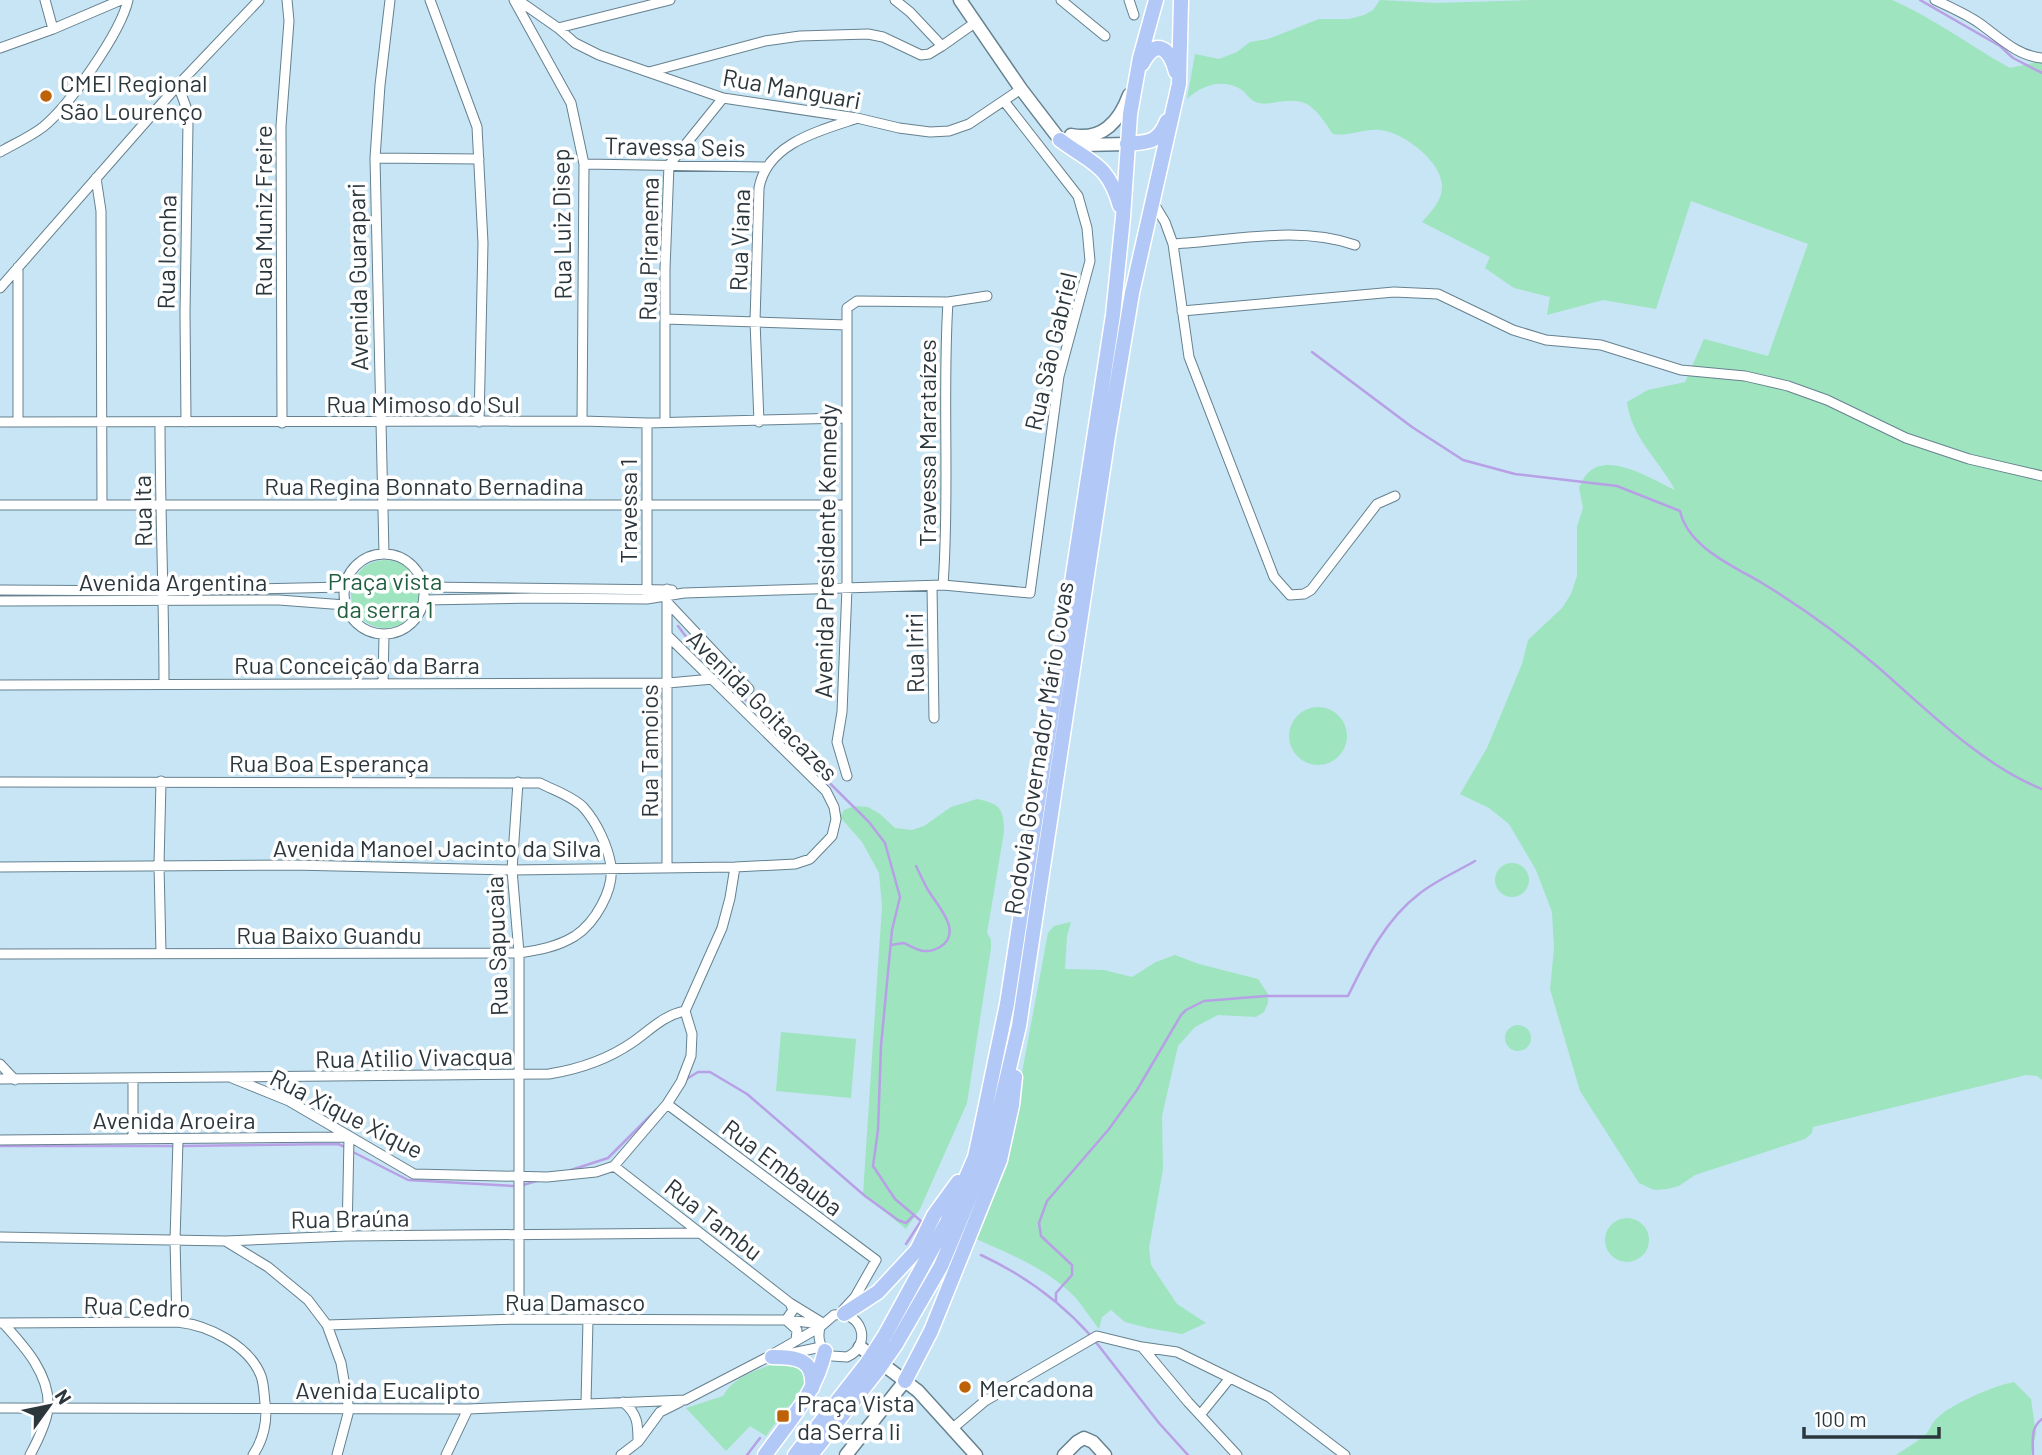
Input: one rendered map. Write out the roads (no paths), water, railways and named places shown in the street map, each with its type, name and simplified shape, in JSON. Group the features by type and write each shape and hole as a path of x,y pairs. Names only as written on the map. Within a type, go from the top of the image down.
{"main road":[{"name":"Rodovia Governador Mário Covas","path":"952,1226 975,1157 1007,1004 1113,315 1124,217 1127,144 1137,75 1156,0"},
{"name":"Rodovia Governador Mário Covas","path":"811,1455 890,1339 935,1262 990,1149 1019,1026 1132,293 1175,108 1179,83 1181,0"},
{"path":"1137,75 1149,52 1159,48 1170,54 1179,83"},
{"path":"1127,144 1153,141 1163,131 1175,108"},
{"path":"1060,140 1106,173 1114,185 1124,217"},
{"path":"905,1381 931,1331 935,1262 952,1226"},
{"path":"842,1314 935,1262"},
{"path":"765,1455 811,1392 820,1371 823,1349"},
{"path":"769,1358 795,1357 804,1362 813,1380 811,1392"},
{"name":"Rodovia Governador Mário Covas","path":"795,1455 872,1367"}],"street":[{"path":"45,0 53,29"},
{"path":"0,152 35,132 51,119 103,52 123,20 128,0"},
{"path":"0,288 178,85 259,0"},
{"name":"Rua Muniz Freire","path":"282,423 281,140 289,21 287,0"},
{"name":"Avenida Guarapari","path":"384,554 385,504 379,421 374,158 390,0"},
{"path":"430,0 477,127 482,243 479,422"},
{"name":"Rua Manguari","path":"516,0 584,49 723,98 857,118 920,131 949,131 969,124 1021,89"},
{"name":"Rua Luiz Disep","path":"516,0 570,103 584,164 582,421"},
{"path":"558,28 667,0"},
{"path":"895,0 942,46"},
{"path":"960,0 1060,140 1083,145 1127,144"},
{"path":"1061,0 1105,36"},
{"path":"1129,0 1134,15"},
{"path":"1935,0 1979,23 2020,51 2042,58"},
{"path":"0,48 53,29 116,1"},
{"path":"647,73 754,44 800,36 867,34 883,37 921,55 929,54 976,22"},
{"path":"1048,125 1063,133 1082,137 1105,131 1120,116 1137,75"},
{"name":"Rua Iconha","path":"178,85 186,107 188,123 184,313 186,422"},
{"name":"Rua Piranema","path":"666,421 665,320 669,164 723,98"},
{"name":"Rua São Gabriel","path":"943,585 1030,593 1059,376 1090,261 1087,228 1077,196 1004,102"},
{"name":"Rua Viana","path":"759,422 755,321 761,174 787,146 857,118"},
{"path":"374,158 479,159"},
{"name":"Travessa Seis","path":"584,164 766,167"},
{"path":"96,178 101,211 102,505"},
{"path":"1152,200 1165,222 1173,244 1189,357 1274,577 1290,595 1304,594 1311,590 1377,504 1395,496"},
{"path":"1173,244 1312,235 1354,245"},
{"path":"18,267 18,422"},
{"path":"1182,311 1394,292 1438,294 1513,330 1546,340 1601,345 1681,370 1745,376 1788,386 1827,400 1906,438 1969,459 2042,475"},
{"path":"665,320 847,325 847,308 857,301 948,302 988,296"},
{"name":"Travessa Marataízes","path":"943,585 947,530 945,344 948,302"},
{"name":"Avenida Presidente Kennedy","path":"847,325 847,588 842,712 837,742 847,776"},
{"name":"Rua Mimoso do Sul","path":"0,422 647,423 846,418"},
{"name":"Rua Ita","path":"160,422 164,683"},
{"name":"Travessa 1","path":"647,423 647,600"},
{"name":"Rua Regina Bonnato Bernadina","path":"0,505 847,505"},
{"path":"384,554 399,557 412,565 424,587 420,613 411,625 399,632 384,635 363,629 352,619 345,605 344,587 348,576 357,564 369,556 384,554"},
{"path":"424,600 647,600 684,593 943,585"},
{"name":"Rua Iriri","path":"932,586 934,718"},
{"name":"Avenida Argentina","path":"0,590 163,591 344,587"},
{"path":"424,587 646,589 667,596 749,689"},
{"name":"Avenida Goitacazes","path":"667,596 667,635 826,791 834,807"},
{"name":"Avenida Argentina","path":"0,601 304,601 345,605"},
{"path":"383,683 384,635"},
{"name":"Rua Tamoios","path":"667,635 667,867"},
{"name":"Rua Conceição da Barra","path":"0,685 668,683 713,679"},
{"path":"161,781 161,953"},
{"name":"Rua Boa Esperança","path":"0,782 540,783 582,806 598,831 611,868"},
{"name":"Rua Sapucaia","path":"519,782 512,870 519,953 519,1319"},
{"name":"Avenida Manoel Jacinto da Silva","path":"0,867 159,865 512,870 795,864 810,859 832,836 836,819 834,807"},
{"path":"614,1166 667,1104 681,1082 691,1056 692,1034 685,1011 722,928 735,867"},
{"name":"Rua Baixo Guandu","path":"0,954 519,953 552,948 577,935 600,908 611,868"},
{"name":"Rua Atilio Vivacqua","path":"0,1079 519,1076 576,1069 598,1061 631,1043 671,1014 685,1011"},
{"path":"0,1064 15,1080"},
{"name":"Rua Xique Xique","path":"232,1078 289,1101 414,1174 547,1177 596,1172 614,1166"},
{"path":"133,1079 133,1137"},
{"name":"Rua Embauba","path":"667,1104 876,1260 842,1314"},
{"name":"Avenida Aroeira","path":"0,1140 133,1137 177,1145 348,1137"},
{"path":"347,1236 348,1137"},
{"path":"177,1145 177,1322"},
{"name":"Rua Tambu","path":"614,1166 822,1325"},
{"path":"676,1233 680,1218"},
{"name":"Rua Braúna","path":"0,1237 226,1241 347,1236 700,1233"},
{"path":"226,1241 268,1267 308,1300 327,1325 341,1363 349,1410 337,1455"},
{"path":"790,1303 793,1310 786,1320 797,1330 796,1341"},
{"path":"842,1314 854,1318 861,1327 863,1337 860,1347 852,1355 842,1358 832,1356 823,1349 818,1335 829,1317 842,1314"},
{"name":"Rua Damasco","path":"327,1325 519,1319 786,1320 822,1325"},
{"path":"586,1403 588,1320"},
{"name":"Rua Cedro","path":"1,1323 177,1322 214,1331 242,1349 261,1376 266,1409"},
{"path":"1,1323 36,1362 44,1381 48,1408 30,1455"},
{"name":"Avenida Eucalipto","path":"0,1408 468,1409 685,1400 769,1358 822,1325"},
{"path":"953,1428 985,1401 1097,1336 1177,1352 1269,1397 1345,1455"},
{"path":"860,1347 918,1391 976,1455"},
{"path":"1142,1347 1237,1455"},
{"name":"Avenida Eucalipto","path":"769,1358 823,1349"},
{"path":"1200,1415 1230,1378"},
{"path":"846,1455 905,1381"},
{"path":"621,1455 638,1442 660,1412 685,1400"},
{"path":"624,1402 634,1412 638,1423 638,1442"},
{"path":"253,1455 265,1426 266,1409"},
{"path":"446,1455 468,1409"},
{"path":"1064,1455 1084,1438 1093,1442 1105,1455"}],"waterway":[{"path":"1920,0 2042,73"},
{"path":"1312,352 1412,427 1463,460 1515,474 1617,486 1680,511 1692,535 1713,554 1762,583 1837,634 1977,752 2020,779 2042,789"},
{"path":"678,626 699,654 869,822 885,843 900,897 892,930 873,1166 895,1199 921,1221 906,1244"},
{"path":"1056,1301 1056,1293 1072,1275 1072,1265 1041,1236 1039,1223 1047,1201 1109,1129 1137,1090 1181,1015 1204,1001 1266,996 1348,996 1370,954 1407,904 1425,889 1475,861"},
{"path":"891,945 904,943 930,951 940,947 950,934 946,918 916,866"},
{"path":"685,1080 698,1072 710,1072 747,1094 865,1196 898,1220 906,1223 914,1215"},
{"path":"571,1170 608,1158 657,1109"},
{"path":"182,1146 338,1144 345,1147"},
{"path":"0,1146 175,1146"},
{"path":"353,1152 408,1180 514,1186"},
{"path":"523,1185 540,1180"},
{"path":"981,1255 1040,1290 1091,1336"},
{"path":"1095,1341 1159,1423 1188,1455"},
{"path":"2033,1455 2034,1431 2042,1419"},
{"path":"747,1455 760,1438"}],"place":[{"name":"CMEI Regional São Lourenço","path":"46,96"},
{"name":"Mercadona","path":"965,1387"},
{"name":"Praça Vista da Serra Ii","path":"783,1416"}],"park label":[{"name":"Praça vista da serra 1","path":"385,594"}]}
